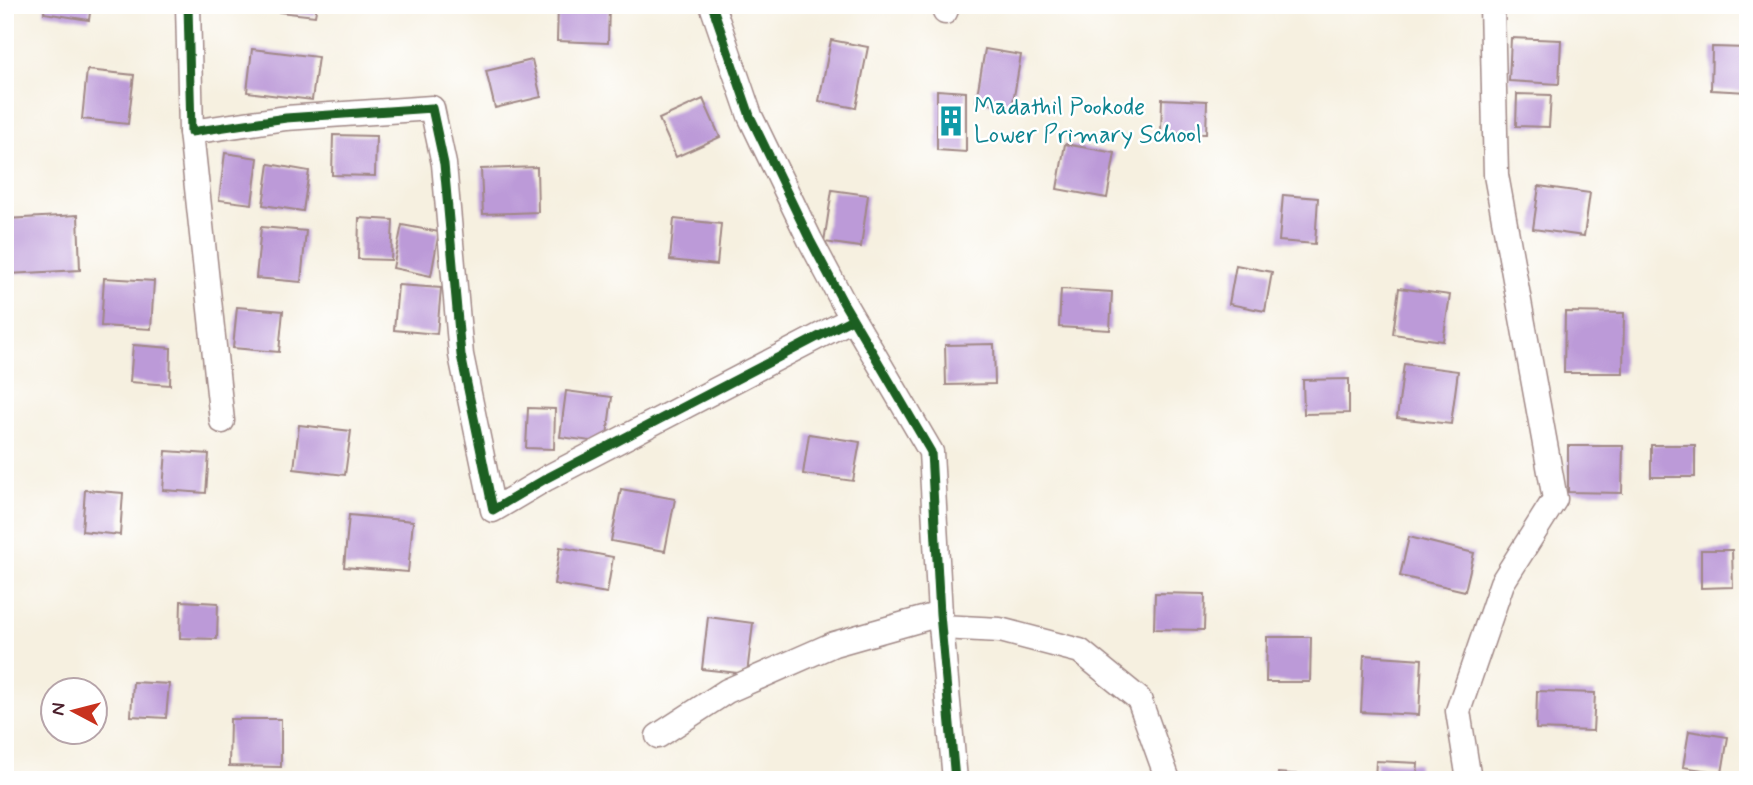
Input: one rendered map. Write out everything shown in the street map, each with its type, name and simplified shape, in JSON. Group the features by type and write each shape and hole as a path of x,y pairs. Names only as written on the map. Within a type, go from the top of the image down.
{"street":[{"path":"188,5 191,132 222,421"},
{"path":"712,5 750,116 852,319 931,452 940,621 955,780"},
{"path":"1469,780 1458,711 1502,583 1555,499 1496,175 1492,5"},
{"path":"191,132 286,118 432,108 444,164 461,355 494,510 547,478 852,319"},
{"path":"658,736 727,691 834,644 940,621 1000,630 1080,650 1139,699 1168,780"}],"building":[{"path":"45,5 91,5 89,20 44,13"},
{"path":"262,5 317,5 315,16 262,10"},
{"path":"558,5 609,5 608,43 557,41"},
{"path":"1511,38 1561,40 1559,84 1509,81"},
{"path":"831,40 868,47 856,108 819,101"},
{"path":"1712,47 1748,48 1748,92 1711,90"},
{"path":"252,49 318,57 312,100 247,92"},
{"path":"985,49 1021,55 1012,108 976,101"},
{"path":"532,60 541,97 495,108 486,71"},
{"path":"87,70 134,75 128,124 82,119"},
{"name":"Madathil Pookode Lower Primary School","path":"937,90 966,92 966,152 937,150"},
{"path":"1517,94 1551,95 1549,127 1516,126"},
{"path":"703,99 720,137 676,157 659,119"},
{"path":"1162,99 1207,101 1206,134 1161,133"},
{"path":"333,135 376,136 375,176 332,175"},
{"path":"5,137 11,137 10,178 5,178"},
{"path":"1065,144 1115,153 1107,198 1057,189"},
{"path":"225,153 258,158 252,204 219,200"},
{"path":"269,164 309,171 303,211 263,205"},
{"path":"537,167 538,212 483,214 481,169"},
{"path":"1539,186 1590,193 1584,236 1533,229"},
{"path":"832,190 868,195 861,247 824,242"},
{"path":"1283,195 1318,198 1315,244 1279,241"},
{"path":"78,215 80,270 9,274 6,219"},
{"path":"359,218 393,220 391,260 358,259"},
{"path":"674,219 721,224 717,265 670,260"},
{"path":"402,225 439,232 431,276 393,268"},
{"path":"261,227 306,231 301,282 256,278"},
{"path":"1236,265 1272,272 1265,311 1229,304"},
{"path":"104,278 154,281 151,329 101,326"},
{"path":"398,285 441,288 437,334 394,330"},
{"path":"1399,288 1450,295 1443,341 1393,334"},
{"path":"1061,289 1112,292 1110,330 1059,327"},
{"path":"237,307 283,311 279,352 233,348"},
{"path":"1565,312 1624,313 1623,373 1564,373"},
{"path":"994,344 995,384 946,385 945,345"},
{"path":"133,345 171,348 170,385 130,382"},
{"path":"1404,364 1458,371 1451,424 1397,418"},
{"path":"1349,379 1349,413 1304,414 1303,380"},
{"path":"566,391 612,397 606,443 560,437"},
{"path":"528,408 555,409 554,449 526,448"},
{"path":"299,425 351,431 345,475 294,469"},
{"path":"809,434 860,442 853,481 803,474"},
{"path":"1651,445 1695,445 1695,477 1651,477"},
{"path":"1568,446 1623,446 1622,493 1568,492"},
{"path":"166,451 209,454 206,493 163,490"},
{"path":"621,489 675,499 665,551 611,541"},
{"path":"85,490 123,493 120,535 82,531"},
{"path":"349,515 413,521 408,572 344,567"},
{"path":"1409,537 1474,553 1465,591 1400,576"},
{"path":"560,547 613,557 607,593 554,584"},
{"path":"1701,550 1732,550 1733,587 1701,588"},
{"path":"1155,593 1205,594 1204,630 1154,629"},
{"path":"181,601 218,603 217,639 180,638"},
{"path":"708,617 753,623 747,674 702,669"},
{"path":"1267,637 1311,637 1310,682 1266,682"},
{"path":"1364,655 1422,659 1419,715 1361,712"},
{"path":"133,682 169,684 166,718 131,716"},
{"path":"1537,691 1595,693 1593,731 1536,729"},
{"path":"230,719 281,719 281,767 229,766"},
{"path":"1689,731 1728,737 1722,773 1683,767"},
{"path":"1376,761 1418,763 1417,780 1375,780"},
{"path":"1278,773 1303,775 1303,780 1277,780"}],"cycle path":[{"path":"188,5 191,132 286,118 432,108 444,164 461,355 493,510 547,478 852,319"},
{"path":"712,5 750,116 810,240 931,452 940,614 955,780"}],"place":[{"name":"Madathil Pookode Lower Primary School","path":"951,121"}]}
